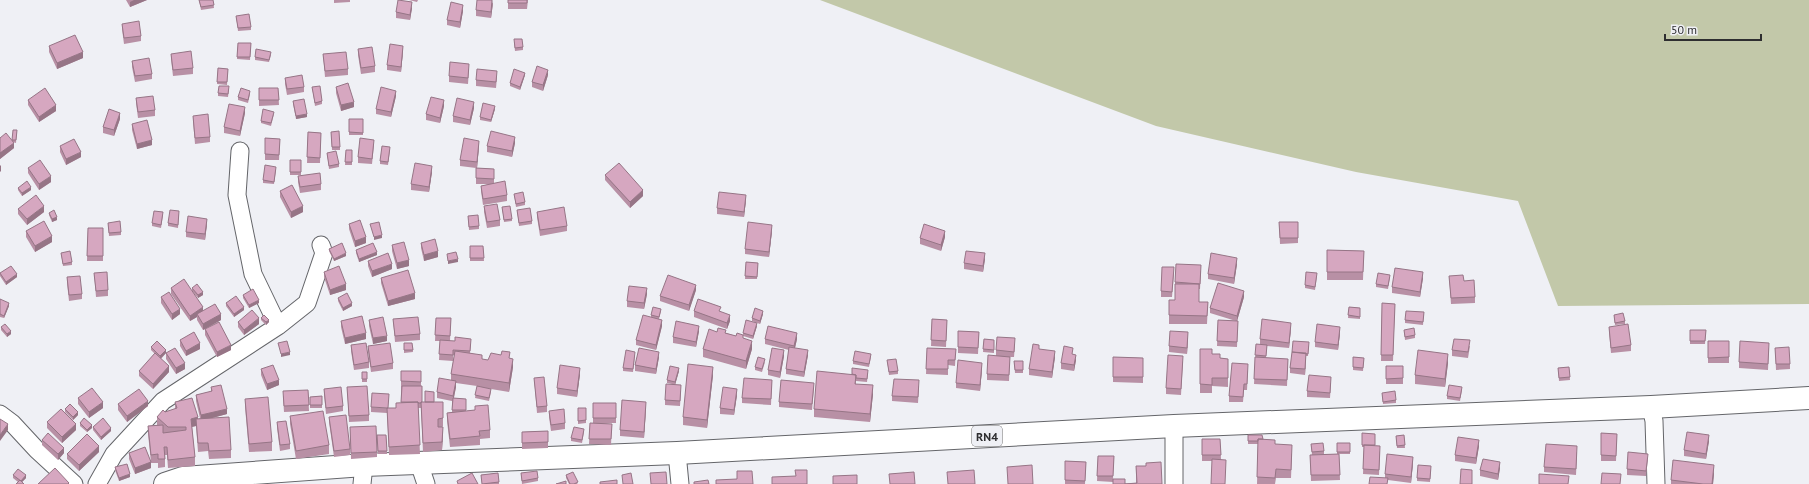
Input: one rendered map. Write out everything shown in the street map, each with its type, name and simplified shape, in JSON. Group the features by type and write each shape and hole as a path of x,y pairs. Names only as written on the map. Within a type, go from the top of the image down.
{"highway":[{"name":"RN4","path":"165,484 183,478 363,475 419,463 677,453 1174,426 1652,407 1809,398"}],"street":[{"path":"240,151 237,196 253,274 278,326"},
{"path":"97,484 114,454 163,401 278,326 307,303 324,253 321,245"},
{"path":"1652,407 1654,421 1656,484"},
{"path":"0,414 12,423 37,450 74,484"},
{"path":"1174,426 1174,484"},
{"path":"677,453 680,484"},
{"path":"419,463 426,484"}],"green space":[{"path":"820,0 1809,0 1809,304 1558,306 1518,201 1356,172 1156,126"}],"building":[{"path":"199,0 213,0 214,5 201,7"},
{"path":"398,0 412,2 410,15 396,12"},
{"path":"477,0 492,0 491,12 476,10"},
{"path":"508,0 527,0 527,3 508,3"},
{"path":"451,2 463,5 460,22 447,20"},
{"path":"249,14 251,27 238,28 236,16"},
{"path":"139,21 141,36 124,38 122,24"},
{"path":"75,35 83,52 57,63 49,46"},
{"path":"514,39 522,39 523,47 515,48"},
{"path":"238,43 251,43 250,57 237,57"},
{"path":"390,44 403,46 401,67 387,65"},
{"path":"372,47 375,66 361,68 358,49"},
{"path":"256,49 271,52 269,60 255,57"},
{"path":"191,51 193,68 173,70 171,54"},
{"path":"346,52 348,69 325,71 323,54"},
{"path":"149,58 152,74 135,76 132,61"},
{"path":"450,62 469,64 468,78 449,76"},
{"path":"537,66 548,70 543,85 532,82"},
{"path":"218,68 228,69 227,82 217,82"},
{"path":"477,69 497,71 496,82 476,80"},
{"path":"514,69 525,73 520,87 510,83"},
{"path":"302,75 304,87 287,89 285,78"},
{"path":"348,83 354,102 341,105 336,87"},
{"path":"219,86 229,86 228,94 218,93"},
{"path":"320,86 322,101 315,103 312,87"},
{"path":"381,87 396,91 391,112 376,109"},
{"path":"45,88 56,105 39,117 28,100"},
{"path":"241,88 250,91 248,100 238,97"},
{"path":"259,88 278,88 279,100 259,100"},
{"path":"153,96 155,110 138,112 136,98"},
{"path":"431,97 444,100 440,118 426,114"},
{"path":"457,98 474,102 470,120 453,116"},
{"path":"304,99 307,114 296,116 293,101"},
{"path":"483,103 495,106 491,120 480,117"},
{"path":"229,104 245,107 240,131 224,127"},
{"path":"109,109 120,113 114,130 103,127"},
{"path":"263,109 274,112 271,123 261,121"},
{"path":"208,114 210,137 195,138 193,116"},
{"path":"349,119 363,119 363,133 349,132"},
{"path":"147,120 152,140 137,144 132,124"},
{"path":"13,130 17,130 16,140 12,140"},
{"path":"339,131 340,147 332,147 331,132"},
{"path":"491,131 515,137 512,151 487,146"},
{"path":"308,132 321,133 320,158 307,157"},
{"path":"6,133 14,143 0,153 0,138"},
{"path":"265,138 280,139 279,155 265,154"},
{"path":"360,138 374,140 372,159 358,157"},
{"path":"464,138 479,141 477,162 460,160"},
{"path":"74,139 81,152 66,159 60,146"},
{"path":"382,146 390,147 388,162 380,161"},
{"path":"346,150 352,150 352,162 345,162"},
{"path":"336,151 339,164 329,166 327,153"},
{"path":"40,160 51,176 39,184 28,168"},
{"path":"290,160 301,160 301,172 290,172"},
{"path":"415,163 432,166 429,187 411,184"},
{"path":"619,163 643,190 630,202 605,175"},
{"path":"265,165 276,167 274,182 263,180"},
{"path":"476,168 494,169 494,179 476,178"},
{"path":"320,173 321,184 300,187 298,176"},
{"path":"27,181 31,187 22,193 18,188"},
{"path":"505,181 507,195 483,199 481,186"},
{"path":"292,185 303,206 291,212 280,191"},
{"path":"523,192 525,202 516,204 514,194"},
{"path":"719,192 746,195 744,212 717,208"},
{"path":"36,195 44,206 27,219 18,209"},
{"path":"497,204 500,220 487,222 484,206"},
{"path":"510,206 512,219 504,220 502,207"},
{"path":"564,207 567,226 540,230 537,212"},
{"path":"530,208 532,221 519,223 517,210"},
{"path":"54,210 57,217 52,219 49,213"},
{"path":"170,210 179,211 178,225 168,223"},
{"path":"154,211 163,212 161,225 152,223"},
{"path":"478,215 479,226 469,227 468,216"},
{"path":"188,216 207,219 205,234 186,232"},
{"path":"360,220 366,237 355,241 349,224"},
{"path":"44,221 52,236 35,246 26,231"},
{"path":"120,221 121,232 109,233 108,223"},
{"path":"379,222 382,235 374,237 370,224"},
{"path":"748,222 772,225 769,252 745,249"},
{"path":"1279,222 1298,222 1298,238 1280,238"},
{"path":"924,224 945,231 941,245 920,238"},
{"path":"88,228 103,228 103,256 87,256"},
{"path":"435,239 438,251 424,255 421,243"},
{"path":"404,242 409,260 397,263 392,245"},
{"path":"342,243 346,253 334,259 329,249"},
{"path":"373,243 377,252 359,259 356,250"},
{"path":"470,246 483,246 484,258 470,258"},
{"path":"1327,250 1364,251 1363,272 1327,272"},
{"path":"70,251 72,262 63,264 61,253"},
{"path":"966,251 985,253 983,266 964,263"},
{"path":"456,252 458,259 448,261 447,254"},
{"path":"388,253 392,264 372,271 368,261"},
{"path":"1211,253 1237,258 1234,278 1208,274"},
{"path":"746,262 758,263 757,277 745,276"},
{"path":"1176,264 1201,265 1200,284 1175,282"},
{"path":"11,266 17,274 6,282 0,273"},
{"path":"339,266 346,284 330,290 324,272"},
{"path":"1162,267 1174,267 1172,292 1161,291"},
{"path":"1395,268 1423,272 1420,292 1392,287"},
{"path":"408,270 415,293 388,301 381,278"},
{"path":"107,272 108,290 96,291 94,273"},
{"path":"1306,272 1317,273 1315,287 1305,285"},
{"path":"1378,273 1390,275 1388,286 1376,284"},
{"path":"668,275 696,285 689,305 660,296"},
{"path":"1463,275 1464,281 1474,280 1475,297 1451,298 1449,276"},
{"path":"80,276 82,294 69,295 67,277"},
{"path":"184,279 203,307 190,316 171,288"},
{"path":"1218,283 1244,291 1237,316 1210,308"},
{"path":"197,284 203,292 198,295 192,288"},
{"path":"1175,284 1199,284 1199,302 1208,302 1207,316 1169,315 1169,300 1175,300"},
{"path":"629,286 647,288 644,303 627,301"},
{"path":"253,289 259,300 249,305 243,295"},
{"path":"169,292 180,309 172,314 161,297"},
{"path":"347,293 352,303 343,308 338,298"},
{"path":"236,296 244,307 234,314 226,303"},
{"path":"0,299 9,303 4,316 0,314"},
{"path":"698,299 721,307 719,311 730,315 727,323 694,311"},
{"path":"1382,303 1395,304 1393,355 1381,355"},
{"path":"215,304 221,314 203,324 197,314"},
{"path":"653,307 661,309 659,317 651,315"},
{"path":"1349,307 1360,308 1360,317 1348,315"},
{"path":"755,308 763,311 760,321 752,318"},
{"path":"252,310 259,318 244,330 238,322"},
{"path":"1406,311 1424,312 1423,322 1405,320"},
{"path":"1623,313 1625,321 1615,323 1614,315"},
{"path":"264,315 269,320 266,322 261,318"},
{"path":"643,315 662,320 656,345 636,340"},
{"path":"362,316 366,333 345,338 341,321"},
{"path":"383,317 387,336 373,338 369,320"},
{"path":"418,317 420,334 395,336 393,319"},
{"path":"436,318 451,318 450,336 435,335"},
{"path":"932,319 947,320 946,341 931,340"},
{"path":"1262,319 1291,323 1289,343 1260,339"},
{"path":"746,320 757,323 753,336 743,333"},
{"path":"1218,320 1238,321 1237,342 1217,341"},
{"path":"676,321 699,326 696,342 673,337"},
{"path":"219,322 231,345 217,352 205,329"},
{"path":"5,324 11,331 7,334 1,327"},
{"path":"1317,324 1340,327 1338,345 1315,342"},
{"path":"1628,324 1631,345 1611,348 1609,327"},
{"path":"768,326 797,333 794,346 765,339"},
{"path":"718,328 726,330 725,333 736,336 737,333 743,335 743,338 752,341 746,361 703,349 709,329 717,332"},
{"path":"1414,328 1415,335 1405,337 1404,330"},
{"path":"1690,330 1706,330 1705,341 1690,341"},
{"path":"958,331 979,332 978,348 958,347"},
{"path":"1170,331 1188,332 1187,348 1169,346"},
{"path":"194,332 200,343 186,351 180,340"},
{"path":"455,337 471,339 470,351 453,350 453,355 439,354 440,340 455,341"},
{"path":"997,337 1015,338 1014,352 996,350"},
{"path":"984,339 994,340 994,350 983,349"},
{"path":"1454,339 1470,340 1468,352 1452,350"},
{"path":"157,341 166,350 160,356 151,347"},
{"path":"287,341 290,352 281,354 278,343"},
{"path":"1293,341 1309,342 1308,354 1292,352"},
{"path":"1708,341 1729,341 1729,357 1708,358"},
{"path":"1740,341 1769,343 1768,364 1739,362"},
{"path":"366,343 369,362 354,365 351,345"},
{"path":"390,343 393,363 371,367 368,346"},
{"path":"404,343 412,343 413,350 404,350"},
{"path":"1033,344 1039,345 1039,349 1055,351 1052,372 1029,369"},
{"path":"1256,344 1267,345 1266,356 1255,355"},
{"path":"1064,346 1073,348 1072,354 1076,355 1074,365 1061,363"},
{"path":"789,347 808,350 804,372 786,369"},
{"path":"1789,347 1790,364 1776,364 1775,348"},
{"path":"175,348 185,363 176,368 166,353"},
{"path":"639,348 659,352 656,369 635,365"},
{"path":"772,348 784,350 780,372 768,370"},
{"path":"927,348 956,349 955,360 948,360 948,369 926,369"},
{"path":"1200,349 1212,349 1212,354 1220,354 1220,358 1228,359 1228,378 1212,378 1212,385 1200,384"},
{"path":"626,350 635,352 633,369 623,368"},
{"path":"1418,350 1448,354 1445,379 1415,375"},
{"path":"455,351 482,355 482,359 488,360 491,353 501,355 502,351 510,352 509,358 513,359 509,383 451,374"},
{"path":"855,351 871,354 869,364 853,361"},
{"path":"1292,352 1306,353 1305,369 1290,368"},
{"path":"155,353 169,366 153,384 139,371"},
{"path":"988,355 1010,357 1009,375 987,374"},
{"path":"1168,355 1183,356 1181,389 1166,388"},
{"path":"758,357 765,359 762,369 755,367"},
{"path":"1113,357 1143,358 1143,377 1113,377"},
{"path":"1255,357 1288,359 1287,380 1254,379"},
{"path":"1353,357 1364,358 1363,368 1353,367"},
{"path":"896,359 898,371 889,372 887,360"},
{"path":"958,360 982,363 980,385 956,383"},
{"path":"1014,361 1023,361 1023,370 1015,370"},
{"path":"1232,363 1248,364 1247,384 1244,384 1243,397 1229,396"},
{"path":"688,364 713,367 707,420 683,417"},
{"path":"273,365 279,380 267,384 261,369"},
{"path":"560,365 580,368 577,391 557,388"},
{"path":"670,366 679,368 675,382 667,380"},
{"path":"1386,366 1403,366 1403,378 1386,379"},
{"path":"1569,367 1570,377 1559,378 1558,368"},
{"path":"852,368 868,370 867,379 856,378 856,375 852,374"},
{"path":"401,371 421,371 421,382 401,381"},
{"path":"817,371 856,375 855,384 873,385 870,414 814,409"},
{"path":"362,372 367,372 367,379 362,379"},
{"path":"1309,375 1331,377 1330,393 1307,391"},
{"path":"544,377 547,406 537,407 534,378"},
{"path":"439,378 456,381 453,396 437,392"},
{"path":"744,378 772,380 771,399 742,398"},
{"path":"894,379 919,380 918,397 892,396"},
{"path":"781,380 814,383 812,404 779,402"},
{"path":"666,384 681,385 680,401 665,400"},
{"path":"221,385 227,409 201,415 196,395 212,391 211,387"},
{"path":"1449,385 1462,387 1460,398 1447,396"},
{"path":"367,386 369,415 349,416 347,387"},
{"path":"402,386 422,386 422,402 401,402"},
{"path":"477,386 491,389 489,398 475,395"},
{"path":"341,387 343,406 326,408 324,389"},
{"path":"723,387 737,389 734,410 720,408"},
{"path":"92,388 103,402 89,412 78,398"},
{"path":"139,389 148,401 127,416 118,404"},
{"path":"308,390 309,405 284,406 283,391"},
{"path":"425,391 434,392 434,402 425,402"},
{"path":"1395,391 1396,400 1383,402 1382,393"},
{"path":"372,393 389,394 388,408 371,407"},
{"path":"322,396 322,405 310,405 310,397"},
{"path":"268,397 272,442 249,444 245,399"},
{"path":"192,398 198,417 191,419 195,457 168,460 167,447 164,447 165,459 158,459 158,454 151,455 148,426 163,425 163,433 186,430 186,427 168,427 157,417 163,410 165,412 177,408 175,402"},
{"path":"453,398 466,399 466,410 452,410"},
{"path":"622,400 646,402 644,432 620,430"},
{"path":"418,402 420,445 389,447 387,408 396,408 396,403"},
{"path":"421,402 443,402 443,418 438,419 438,427 443,427 442,442 423,443"},
{"path":"593,403 616,403 616,418 593,418"},
{"path":"70,404 78,412 73,417 65,409"},
{"path":"488,405 490,430 479,431 480,436 450,439 447,413 475,410 475,406"},
{"path":"578,408 586,408 586,420 578,421"},
{"path":"61,409 76,424 62,437 47,422"},
{"path":"564,409 565,423 551,425 549,411"},
{"path":"323,411 329,445 296,451 290,416"},
{"path":"346,415 350,449 334,451 329,417"},
{"path":"229,417 231,450 209,451 208,443 198,443 196,419"},
{"path":"84,418 92,425 87,430 80,423"},
{"path":"103,418 111,428 101,437 93,427"},
{"path":"0,419 8,424 0,435"},
{"path":"286,421 290,444 280,445 277,422"},
{"path":"590,423 612,424 611,439 589,439"},
{"path":"376,426 377,452 351,453 350,427"},
{"path":"574,427 584,429 582,440 571,438"},
{"path":"548,431 548,442 522,443 522,432"},
{"path":"1687,432 1709,435 1706,454 1684,450"},
{"path":"48,433 64,448 58,454 42,440"},
{"path":"1362,433 1375,434 1375,445 1362,445"},
{"path":"1601,433 1617,434 1616,456 1601,455"},
{"path":"87,434 99,446 79,465 67,454"},
{"path":"377,435 386,435 387,451 378,451"},
{"path":"1248,435 1262,435 1263,439 1258,439 1258,441 1248,441"},
{"path":"1404,435 1405,445 1397,446 1396,436"},
{"path":"1458,437 1479,440 1476,458 1455,455"},
{"path":"1202,439 1220,439 1221,455 1202,455"},
{"path":"1258,439 1275,440 1275,444 1292,445 1291,470 1276,469 1275,478 1257,477"},
{"path":"1323,443 1324,451 1312,452 1311,444"},
{"path":"1337,443 1350,443 1350,452 1337,452"},
{"path":"1546,444 1577,446 1576,469 1544,467"},
{"path":"1364,445 1380,446 1379,470 1363,469"},
{"path":"145,447 151,462 135,468 129,453"},
{"path":"1628,452 1648,454 1646,471 1627,469"},
{"path":"1339,454 1340,475 1311,475 1310,455"},
{"path":"1387,454 1413,457 1411,477 1385,474"},
{"path":"1098,456 1114,456 1113,476 1097,476"},
{"path":"1212,459 1226,460 1225,484 1211,484"},
{"path":"1483,459 1500,462 1498,474 1480,470"},
{"path":"1673,460 1714,465 1712,484 1671,480"},
{"path":"1065,461 1086,462 1085,481 1065,480"},
{"path":"1161,462 1162,484 1125,484 1137,483 1136,466 1146,466 1146,463"},
{"path":"127,464 130,474 119,478 115,467"},
{"path":"1032,465 1033,484 1008,484 1007,467"},
{"path":"1418,465 1431,466 1430,479 1417,478"},
{"path":"55,468 69,483 68,484 38,484"},
{"path":"18,469 26,475 21,481 13,475"},
{"path":"1461,469 1472,470 1472,484 1460,484"},
{"path":"795,470 807,470 807,484 772,484 772,477 796,476"},
{"path":"974,470 975,484 948,484 947,472"},
{"path":"537,471 538,478 522,481 521,473"},
{"path":"737,471 752,471 753,484 716,484 716,480 737,479"},
{"path":"573,472 578,482 570,484 566,475"},
{"path":"666,472 667,484 651,484 650,473"},
{"path":"914,472 915,484 890,484 889,474"},
{"path":"472,473 478,484 458,484 457,481"},
{"path":"498,473 499,482 482,484 481,475"},
{"path":"631,473 633,484 623,484 622,475"},
{"path":"1602,473 1621,474 1620,484 1601,484"},
{"path":"1539,474 1569,476 1568,484 1539,484"},
{"path":"857,475 857,484 833,484 833,476"},
{"path":"1370,477 1388,478 1387,484 1369,484"},
{"path":"1113,479 1125,479 1125,484 1113,484"},
{"path":"20,480 24,484 16,484"},
{"path":"617,480 617,484 600,484 600,482"},
{"path":"708,480 709,484 694,484 694,482"},
{"path":"566,481 566,484 556,484"}]}
